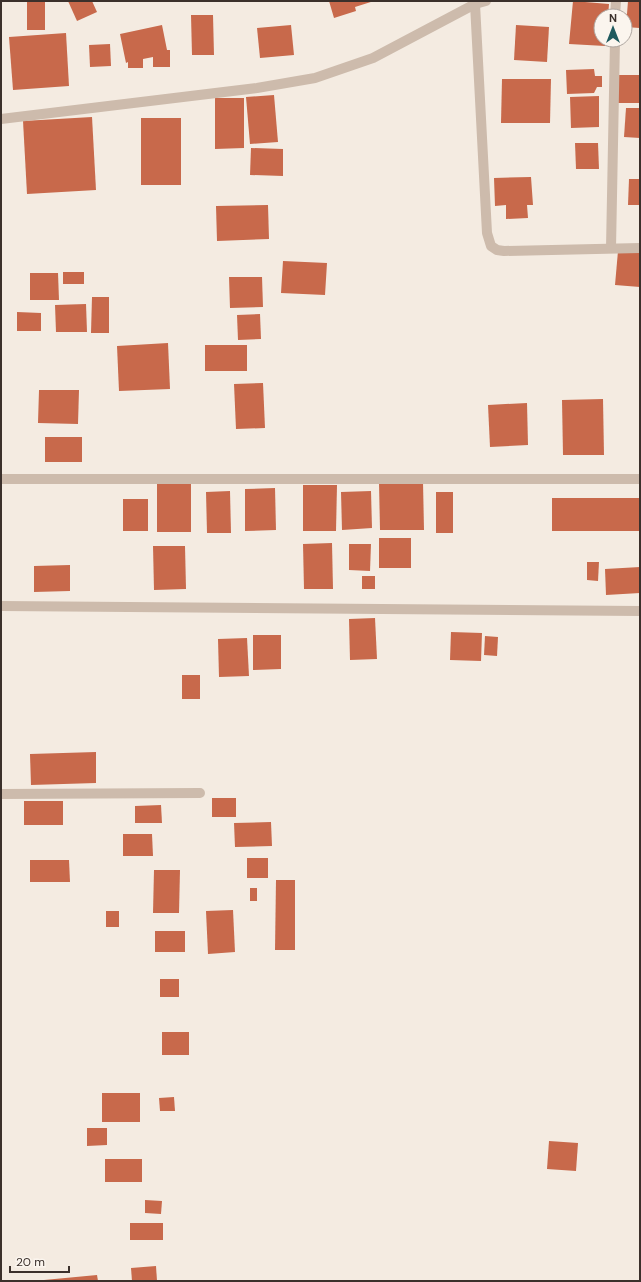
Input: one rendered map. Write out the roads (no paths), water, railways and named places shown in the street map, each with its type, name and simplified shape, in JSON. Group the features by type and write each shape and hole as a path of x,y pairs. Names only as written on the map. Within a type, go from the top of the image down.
{"street":[{"path":"1,120 257,88 315,78 373,58 475,4 486,1"},
{"path":"475,4 487,233 491,246 496,250 504,251 640,248"},
{"path":"611,248 615,48"},
{"path":"1,479 640,480"},
{"path":"1,606 640,612"},
{"path":"1,794 200,793"}]}
